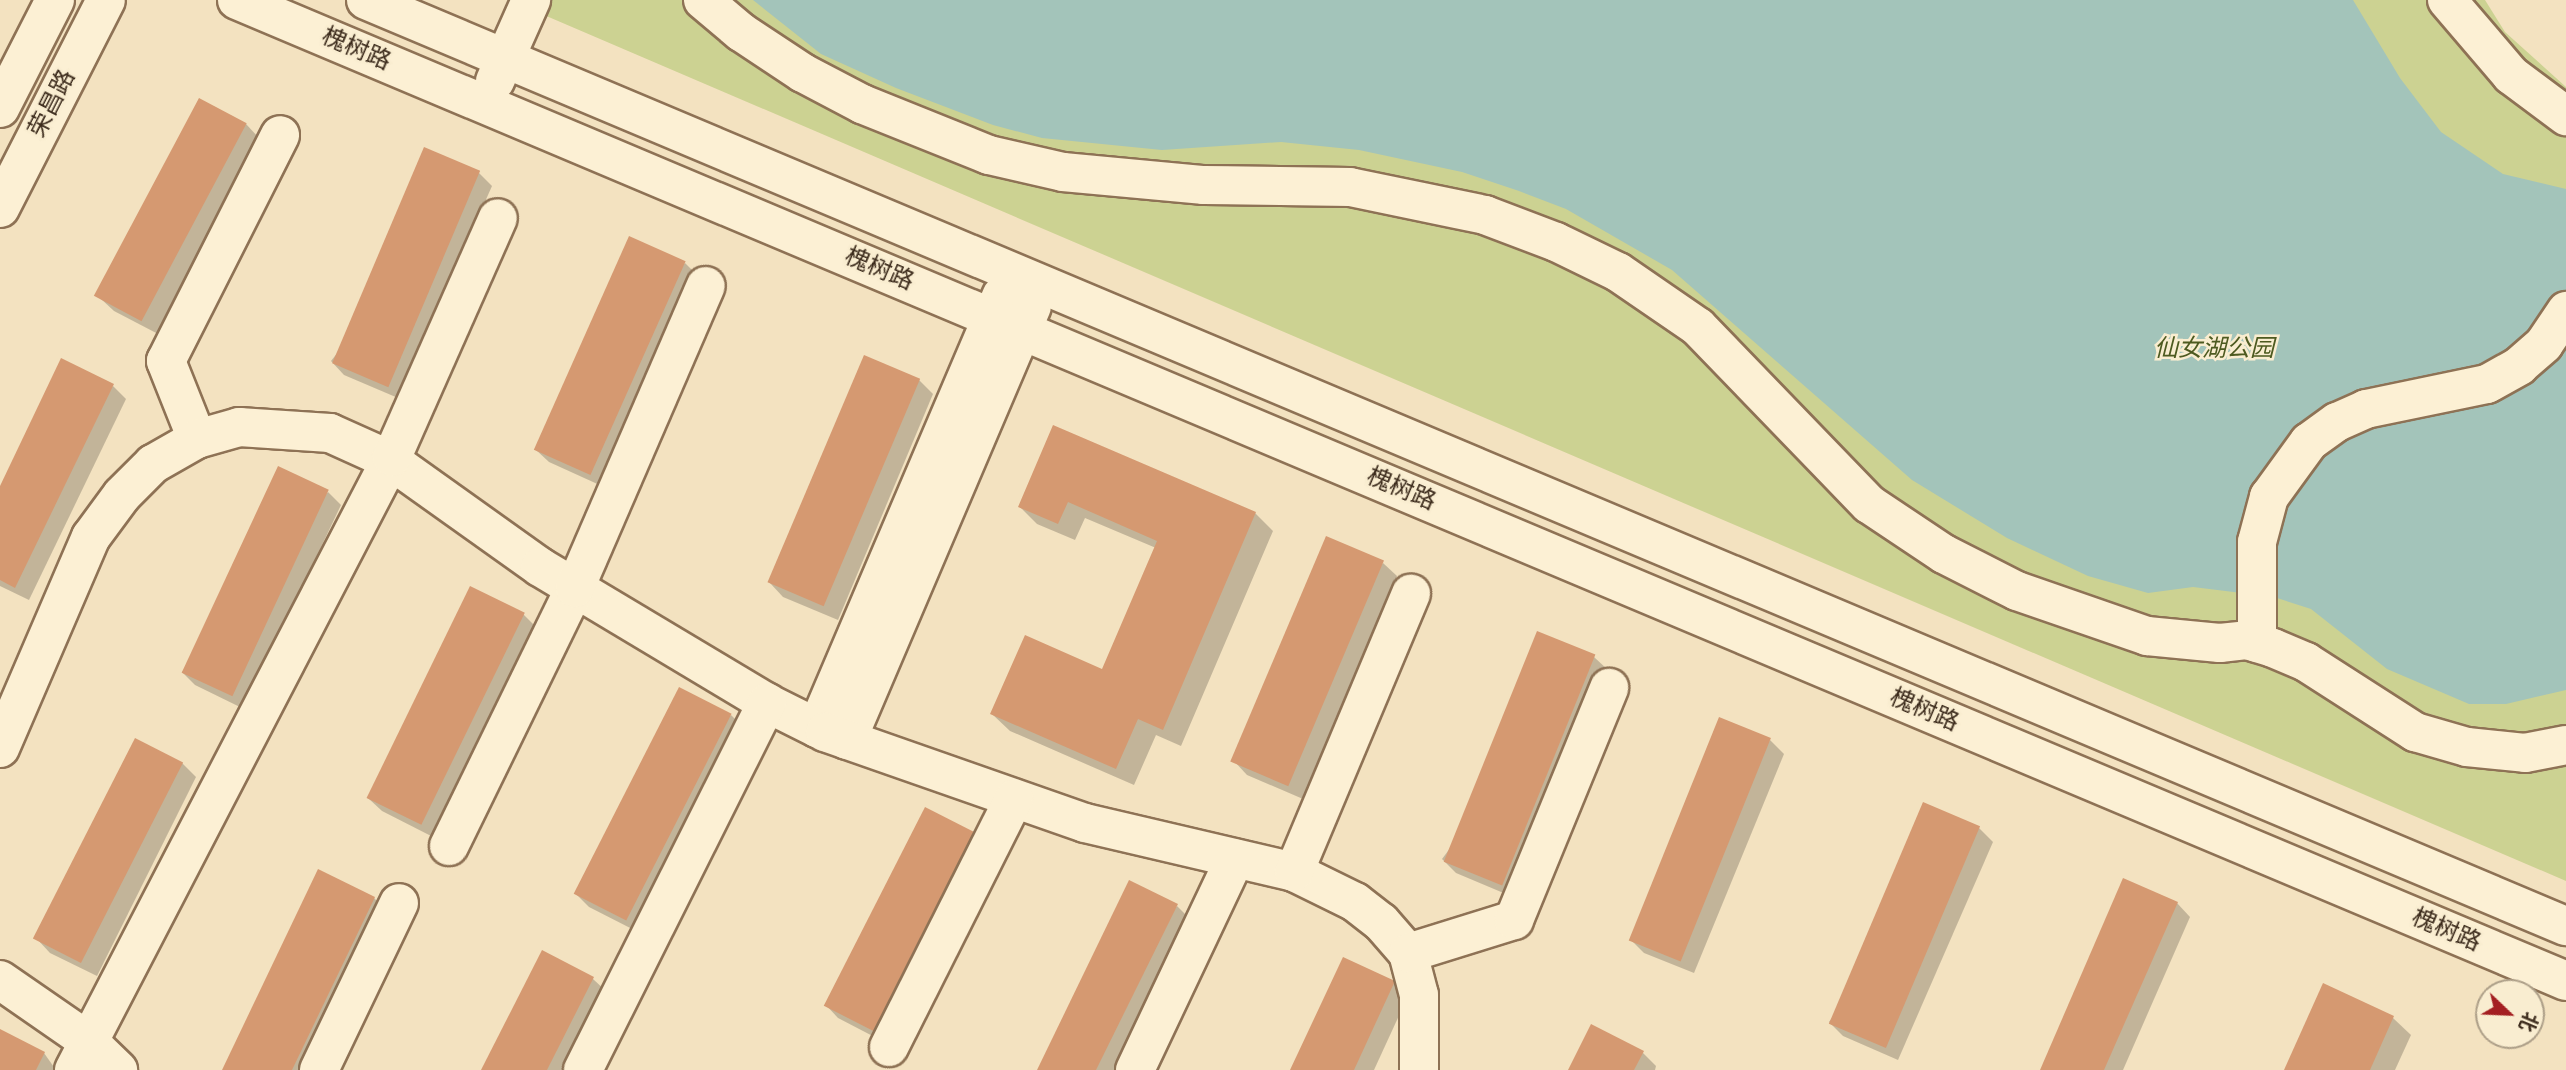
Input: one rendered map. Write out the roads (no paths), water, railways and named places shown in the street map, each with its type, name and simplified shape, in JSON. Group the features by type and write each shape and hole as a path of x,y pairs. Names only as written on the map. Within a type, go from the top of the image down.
{"street":[{"name":"荣昌路","path":"0,108 55,0"},
{"name":"荣昌路","path":"0,208 106,0"},
{"name":"槐树路","path":"237,0 2566,981"},
{"name":"槐树路","path":"366,0 2566,926"},
{"path":"484,104 531,0"},
{"path":"703,0 741,32 803,73 862,104 989,155 1075,173 1203,185 1350,187 1485,215 1556,242 1618,272 1698,327 1869,504 1944,554 2017,591 2147,636 2258,643 2306,662 2415,732 2467,747 2525,753 2566,745"},
{"path":"2447,0 2511,75 2566,116"},
{"path":"197,439 166,361 280,135"},
{"path":"81,1055 391,458 498,218"},
{"path":"832,734 1026,278"},
{"path":"449,846 575,588 706,286"},
{"path":"2258,643 2257,542 2269,497 2309,442 2337,422 2366,409 2487,384 2519,366 2543,344 2566,311"},
{"path":"0,748 91,537 122,495 153,464 197,439 239,427 286,427 330,433 391,458 575,588 767,703 832,734 1085,823 1294,872 1355,902 1381,922 1408,953 1419,995 1419,1070"},
{"path":"1294,872 1412,594"},
{"path":"1408,953 1514,920 1609,688"},
{"path":"583,1070 767,703"},
{"path":"889,1047 1014,799"},
{"path":"1135,1070 1235,858"},
{"path":"319,1070 399,903"},
{"path":"0,980 81,1055 118,1070"}],"water":[{"name":"仙女湖公园","path":"753,0 2353,0 2400,78 2441,132 2503,174 2566,189 2566,690 2506,704 2469,704 2387,669 2311,609 2274,597 2193,587 2148,593 2088,576 2007,538 1912,480 1672,270 1566,209 1519,191 1462,172 1359,150 1281,142 1162,150 1042,138 993,125 896,88 821,54"}]}
